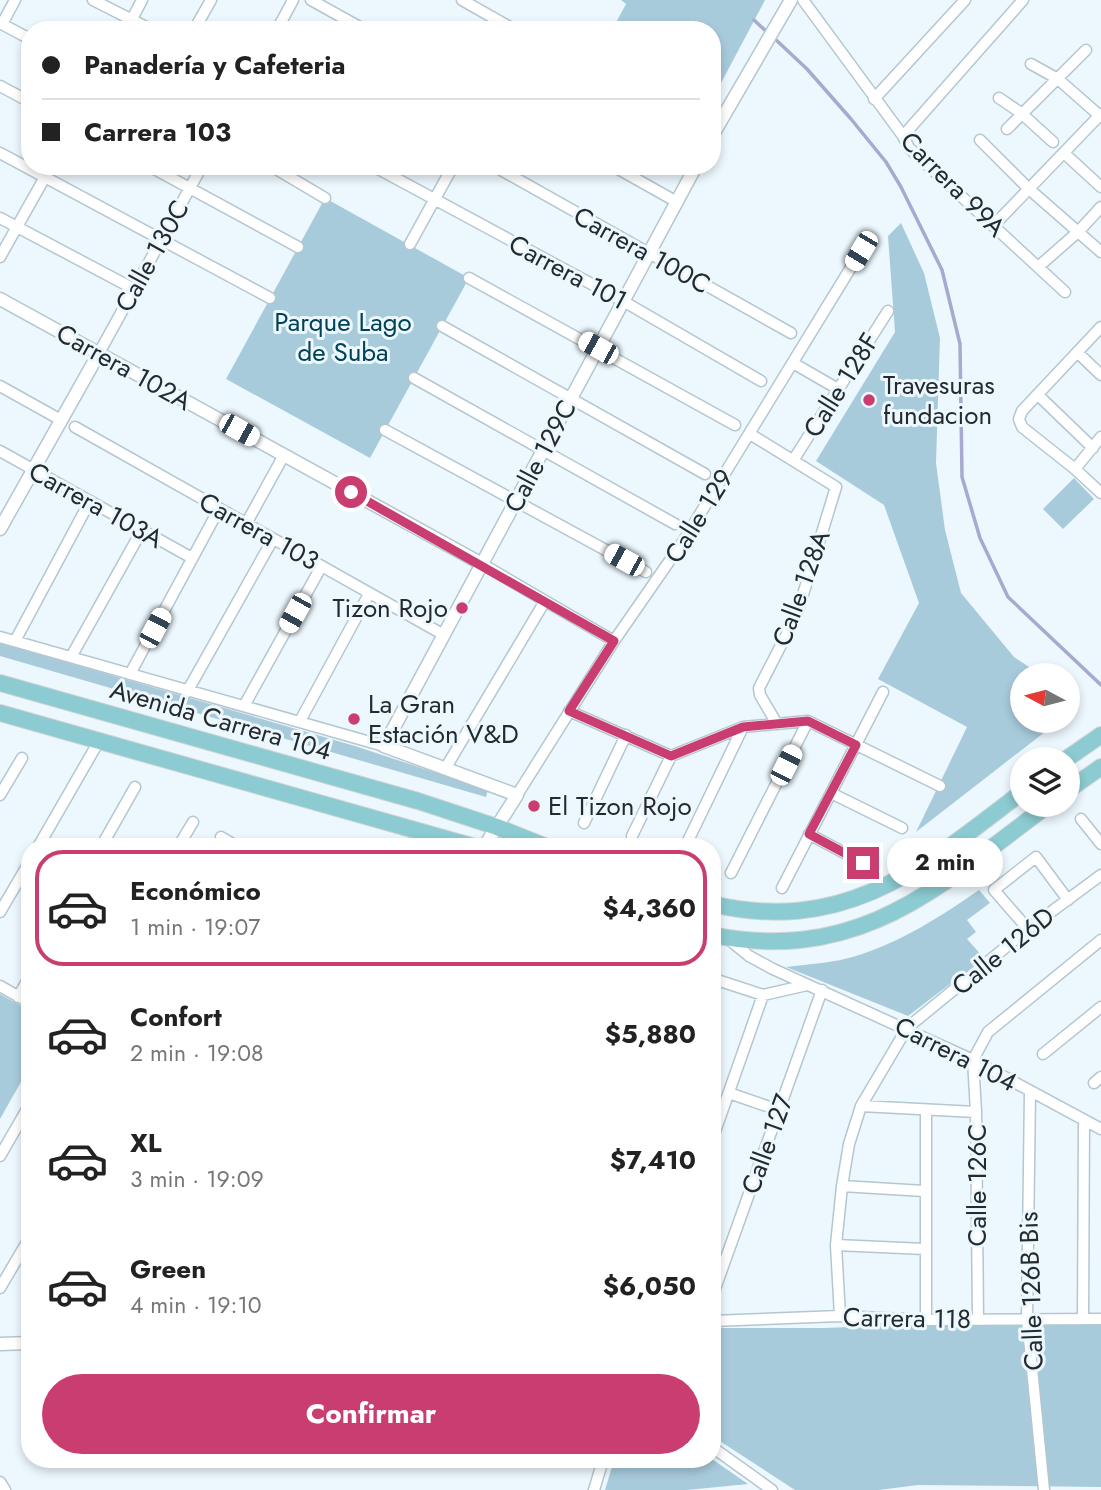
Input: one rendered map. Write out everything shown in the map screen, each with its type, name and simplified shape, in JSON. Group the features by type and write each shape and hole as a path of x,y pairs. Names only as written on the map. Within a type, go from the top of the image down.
{"main road":[{"name":"Avenida Carrera 104","path":"0,682 418,801 524,838"},
{"name":"Avenida Carrera 104","path":"0,713 443,838"},
{"path":"1080,749 1101,735"},
{"path":"721,906 768,912 837,905 886,886 936,858 1010,802"},
{"path":"721,936 756,942 814,938 882,920 935,889 1032,817"}],"street":[{"path":"15,0 1,24 21,34"},
{"path":"93,0 136,21"},
{"path":"132,19 142,0"},
{"path":"199,21 211,0"},
{"path":"282,21 293,0"},
{"path":"311,0 349,21"},
{"path":"462,0 499,21"},
{"path":"721,121 791,0"},
{"name":"Carrera 99A","path":"803,0 903,135 909,148 1065,292"},
{"path":"874,99 965,0"},
{"path":"903,135 1023,0"},
{"path":"1007,129 1086,50"},
{"path":"994,225 1101,116 1059,79 1031,64"},
{"path":"0,86 21,97"},
{"path":"999,98 1021,113 1053,142"},
{"path":"979,140 1029,189 1101,252"},
{"path":"0,153 21,164"},
{"path":"1064,153 1101,187"},
{"path":"41,175 270,298"},
{"path":"166,175 298,247"},
{"name":"Calle 130C","path":"0,529 197,175"},
{"path":"286,175 325,198"},
{"name":"Carrera 101","path":"389,175 623,301 761,381"},
{"path":"410,244 448,175"},
{"name":"Carrera 100C","path":"510,175 791,333"},
{"path":"628,175 677,202"},
{"name":"Calle 129C","path":"384,746 691,175"},
{"path":"0,257 45,177"},
{"path":"1038,267 1079,231 1101,207"},
{"path":"0,218 134,289"},
{"name":"Calle 129","path":"490,838 614,641 684,540 861,251"},
{"path":"469,278 735,425"},
{"name":"Carrera 102A","path":"0,299 482,564 614,641"},
{"name":"Calle 128F","path":"794,459 888,311"},
{"path":"442,326 705,474"},
{"path":"1101,327 1022,411 1019,419 1023,427 1101,493"},
{"path":"1077,352 1101,375"},
{"path":"793,363 838,390"},
{"path":"414,378 675,524"},
{"path":"0,386 61,420"},
{"path":"1038,396 1093,447"},
{"name":"Carrera 103","path":"75,427 444,635"},
{"path":"386,430 646,572"},
{"path":"750,433 794,459"},
{"path":"1075,469 1101,438"},
{"name":"Carrera 103A","path":"0,451 192,558"},
{"path":"246,524 284,455"},
{"name":"Calle 128A","path":"777,724 760,695 759,688 797,614 836,486 794,459"},
{"path":"15,641 90,501"},
{"path":"130,674 219,509"},
{"path":"71,657 142,530"},
{"path":"187,692 272,539"},
{"path":"244,706 321,566"},
{"path":"300,721 369,594"},
{"path":"446,769 545,601"},
{"path":"0,637 384,746 517,795"},
{"path":"782,888 883,692"},
{"path":"569,711 671,756"},
{"path":"731,873 808,721"},
{"path":"632,836 671,756 743,727 808,721 940,786"},
{"path":"689,838 743,727"},
{"path":"584,823 626,736"},
{"path":"43,838 99,741"},
{"path":"0,795 22,758"},
{"path":"106,838 135,787"},
{"path":"831,793 902,828"},
{"path":"1081,820 1101,844"},
{"path":"183,838 193,822"},
{"path":"809,834 863,863"},
{"path":"1028,929 994,890 1036,857 1068,900"},
{"name":"Calle 126D","path":"907,1028 1028,929 1101,875"},
{"path":"0,912 21,876"},
{"name":"Carrera 104","path":"721,937 750,956 808,985 973,1060 1101,1129"},
{"path":"973,1060 988,1032 1101,940"},
{"path":"721,984 763,995 808,985"},
{"path":"0,986 21,998"},
{"name":"Calle 127","path":"721,1272 822,990"},
{"path":"18,996 21,991"},
{"path":"721,1115 763,995"},
{"path":"1043,1054 1101,1007"},
{"path":"840,1316 836,1245 849,1143 861,1106 907,1028"},
{"name":"Calle 126C","path":"973,1060 978,1320"},
{"name":"Calle 126B Bis","path":"1030,1092 1027,1318 1044,1490"},
{"path":"729,1093 778,1110"},
{"path":"861,1106 976,1112"},
{"path":"926,1111 926,1320"},
{"path":"1083,1319 1084,1120"},
{"path":"0,1156 21,1126"},
{"path":"842,1186 924,1191"},
{"path":"836,1245 925,1249"},
{"path":"0,1288 21,1252"},
{"name":"Carrera 118","path":"721,1321 840,1316 926,1320 1101,1319"},
{"path":"0,1344 21,1343"},
{"path":"721,1454 764,1488"},
{"path":"594,1490 601,1468"},
{"path":"0,1482 5,1490"}],"green space":[{"path":"621,0 765,0 721,83 721,21 617,21 626,4"},
{"name":"Parque Lago de Suba","path":"325,198 469,278 370,458 226,379"},
{"path":"901,223 924,273 940,338 936,463 945,530 961,593 1014,657 1023,663 1010,663 1010,733 1044,733 1026,747 1010,747 1010,759 916,832 967,727 878,679 919,603 884,505 816,461 895,332 888,236"},
{"path":"1074,478 1094,499 1063,529 1043,509"},
{"path":"0,643 355,746 488,790 486,797 0,656"},
{"path":"979,890 990,903 967,920 976,932 967,939 984,958 908,1016 786,967 839,960 889,944 950,910"},
{"path":"0,994 21,1006 21,1082 0,1119"},
{"path":"955,1323 1101,1323 1101,1487 918,1485 879,1490 795,1490 721,1442 721,1328 824,1328"},
{"path":"721,1465 748,1484 687,1490 605,1490 612,1468 721,1468"}],"waterway":[{"path":"754,20 768,33"},
{"path":"774,38 807,69 851,119 886,162 901,187 942,270 960,344 962,477 980,538 1008,597 1101,685"}],"place":[{"name":"Travesuras fundacion","path":"869,400"},
{"name":"Tizon Rojo","path":"462,608"},
{"name":"La Gran Estación V&D","path":"354,719"},
{"name":"El Tizon Rojo","path":"534,806"}],"route":[{"path":"351,492 614,641 569,711 671,756 743,727 808,721 856,745 809,834 863,863"}]}
